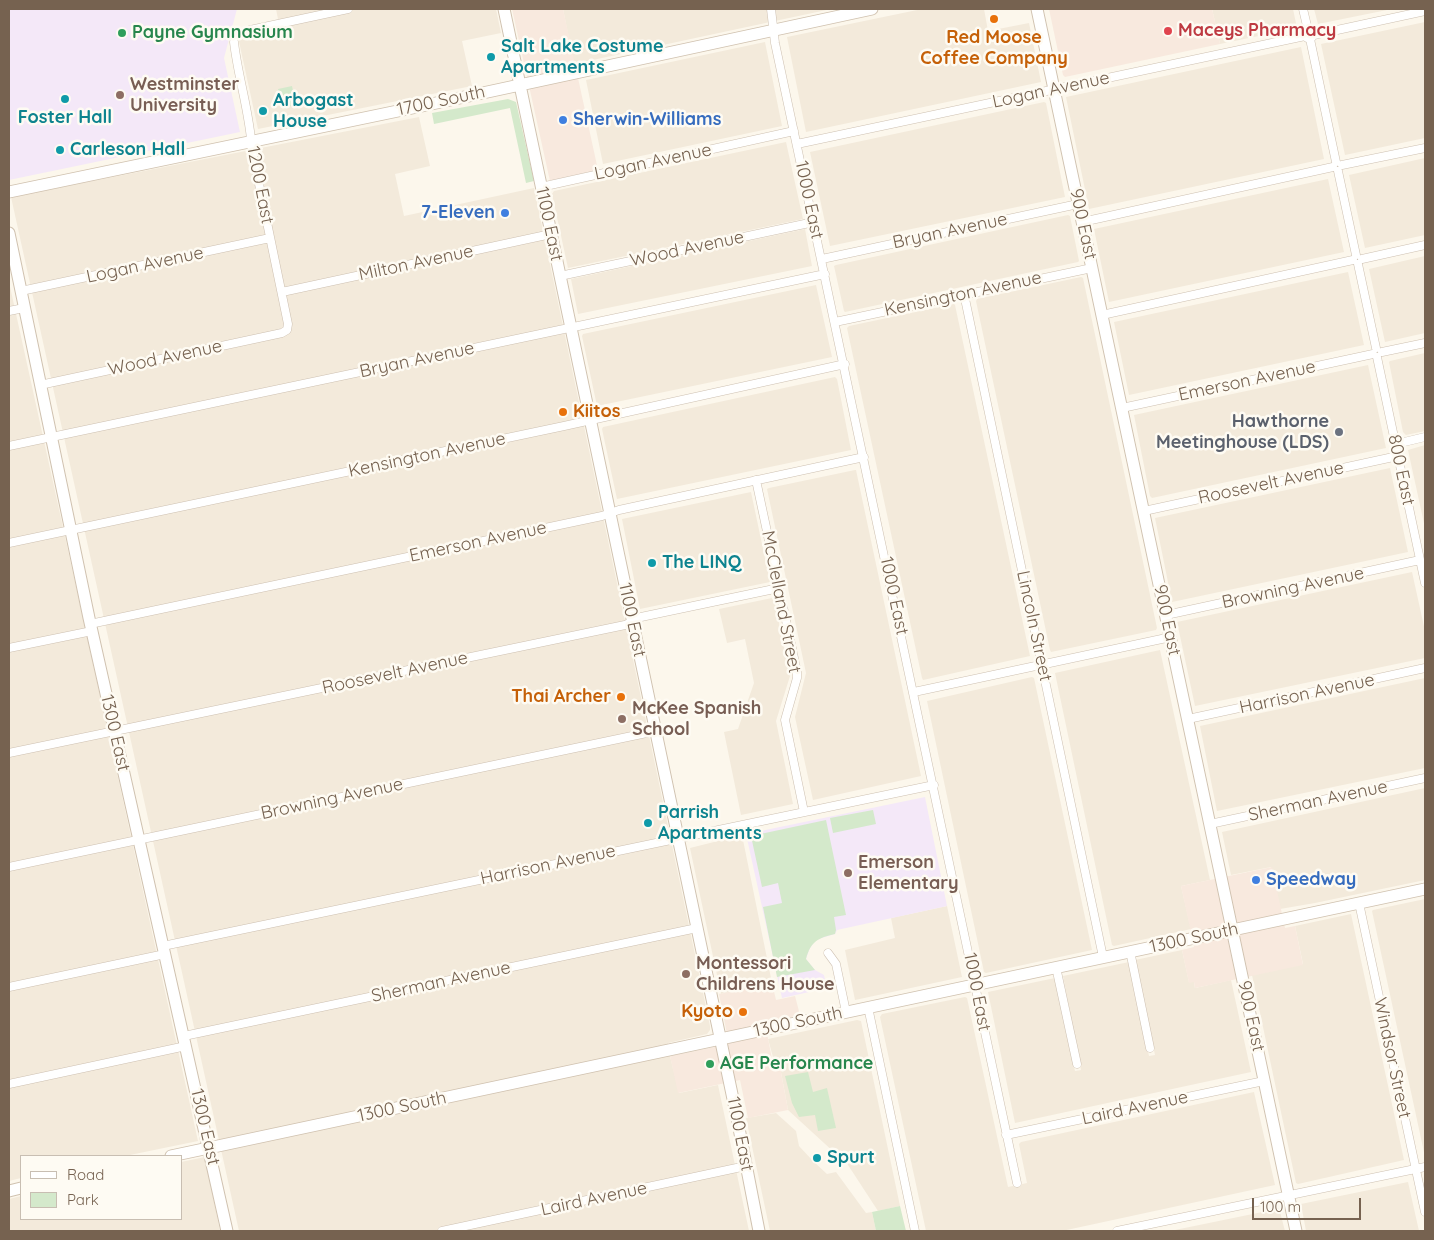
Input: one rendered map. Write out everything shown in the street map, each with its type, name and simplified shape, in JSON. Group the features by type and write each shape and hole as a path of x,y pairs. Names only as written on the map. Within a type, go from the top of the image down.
{"street":[{"path":"250,30 348,9"},
{"name":"1100 East","path":"504,9 721,1039 759,1231"},
{"name":"1000 East","path":"771,9 794,131 845,364 1017,1183"},
{"name":"1700 South","path":"9,192 872,9"},
{"name":"900 East","path":"1037,9 1296,1231"},
{"name":"800 East","path":"1303,9 1425,583"},
{"name":"Logan Avenue","path":"797,144 1425,12"},
{"name":"1200 East","path":"234,42 251,132 251,141 288,327"},
{"name":"Logan Avenue","path":"541,187 794,131"},
{"path":"1082,222 1425,148"},
{"name":"Bryan Avenue","path":"822,259 1078,204"},
{"name":"Wood Avenue","path":"560,276 814,222"},
{"name":"1300 East","path":"9,232 91,628 210,1148 227,1231"},
{"name":"Milton Avenue","path":"282,292 551,234"},
{"name":"Logan Avenue","path":"21,291 270,238"},
{"path":"1102,315 1425,245"},
{"name":"Kensington Avenue","path":"835,322 1092,268"},
{"name":"Bryan Avenue","path":"9,446 825,274"},
{"name":"Lincoln Street","path":"964,294 1103,957"},
{"path":"9,311 24,308"},
{"name":"Wood Avenue","path":"40,385 282,333 288,327"},
{"name":"Emerson Avenue","path":"1122,408 1425,342"},
{"name":"Kensington Avenue","path":"9,543 845,364"},
{"path":"1396,444 1425,437"},
{"name":"Roosevelt Avenue","path":"1144,511 1398,456"},
{"name":"Emerson Avenue","path":"9,648 618,510 864,457"},
{"name":"McClelland Street","path":"756,480 797,675 785,720 804,812"},
{"path":"1416,540 1425,538"},
{"name":"Browning Avenue","path":"1166,615 1420,560"},
{"name":"Roosevelt Avenue","path":"9,753 625,624 642,617 779,588"},
{"path":"914,692 1171,637"},
{"name":"Harrison Avenue","path":"1188,719 1425,668"},
{"name":"Browning Avenue","path":"9,868 656,731"},
{"name":"Sherman Avenue","path":"1210,824 1425,778"},
{"name":"Harrison Avenue","path":"9,987 164,950 678,838 934,785"},
{"name":"1300 South","path":"176,1155 1425,889"},
{"name":"Windsor Street","path":"1360,903 1425,1212"},
{"name":"Sherman Avenue","path":"9,1084 185,1041 697,928"},
{"path":"1130,951 1150,1048"},
{"path":"828,953 836,964 846,1012"},
{"path":"1056,967 1077,1064"},
{"path":"868,1007 915,1231"},
{"name":"Laird Avenue","path":"1006,1135 1264,1081"},
{"name":"Laird Avenue","path":"442,1231 746,1166"},
{"path":"1117,1231 1425,1167"}],"shaded area":[{"name":"Westminster University","path":"9,9 237,9 224,58 240,132 9,180"},
{"path":"276,9 496,9 501,33 462,41 472,86 258,129 238,37 280,29"},
{"path":"512,9 563,9 598,170 550,181"},
{"path":"563,9 831,9 574,64"},
{"path":"922,9 984,9 988,31 1029,23 1041,82 806,132 787,37"},
{"path":"1049,9 1212,9 1220,44 1065,77"},
{"path":"1212,9 1293,9 1297,28 1220,44"},
{"path":"1314,9 1392,9 1318,24"},
{"path":"1425,22 1425,138 1345,155 1321,44"},
{"path":"765,42 782,126 603,164 586,80"},
{"path":"1301,47 1324,159 1089,209 1066,97"},
{"path":"1046,103 1065,197 830,246 810,152"},
{"path":"419,117 430,166 395,174 404,216 534,188 710,1026 707,1034 668,1043 670,1056 679,1093 718,1085 749,1231 239,1231 11,197"},
{"path":"786,142 803,219 568,268 552,194 554,191"},
{"path":"1425,158 1425,235 1365,248 1349,175"},
{"path":"1328,179 1344,252 1109,302 1094,229"},
{"path":"1070,216 1078,262 844,311 834,266 836,265"},
{"path":"805,229 812,266 578,314 571,279"},
{"path":"1425,256 1425,333 1385,342 1369,269"},
{"path":"1348,272 1364,345 1129,395 1114,322"},
{"path":"1083,278 1157,628 1156,630 1051,652 976,301 977,299"},
{"path":"9,282 198,1141 130,1155 20,1155 20,1178 9,1181"},
{"path":"816,285 832,357 597,406 583,334"},
{"path":"954,304 1030,656 923,680 847,328 849,326"},
{"path":"1425,353 1425,431 1406,435 1403,432 1389,362"},
{"path":"1368,365 1386,448 1152,498 1150,496 1134,415"},
{"path":"835,377 837,379 851,450 617,499 603,427"},
{"path":"1425,445 1425,528 1408,450"},
{"path":"1390,468 1408,552 1172,602 1155,518"},
{"path":"856,470 921,776 813,800 795,717 806,673 767,489"},
{"path":"751,492 770,582 640,609 622,519"},
{"path":"1412,572 1425,631 1425,658 1195,706 1177,622"},
{"path":"774,599 790,676 776,721 793,804 741,815 724,732 738,729 754,683 745,639 727,643 719,609"},
{"path":"1160,650 1210,880 1181,886 1191,929 1114,946 1112,945 1055,673"},
{"path":"1034,678 1092,950 986,973 984,972 927,701"},
{"path":"1425,678 1425,768 1217,811 1200,726"},
{"path":"1425,788 1425,880 1280,909 1271,867 1231,875 1222,832"},
{"name":"Emerson Elementary","path":"925,797 947,906 837,930 835,934 815,940 806,959 815,970 824,975 827,988 782,998 746,834"},
{"path":"742,835 772,983 721,994 690,848"},
{"path":"1272,867 1285,928 1295,926 1303,965 1195,988 1194,982 1189,983 1182,950 1194,947 1181,886"},
{"path":"1425,899 1425,1157 1372,911"},
{"path":"947,906 962,977 855,1000 845,950 895,938 891,918"},
{"path":"1351,914 1404,1160 1298,1184 1296,1183 1252,975 1303,964 1295,926"},
{"path":"1182,950 1189,982 1194,982 1195,988 1231,980 1251,1072 1015,1123 988,992 1055,978 1075,1071 1081,1070 1063,976 1129,962 1149,1056 1155,1055 1135,960"},
{"path":"772,983 776,1000 795,996 800,1015 765,1023 772,1059 774,1059 776,1067 780,1067 788,1110 748,1118 740,1080 678,1093 670,1056 729,1044 719,994"},
{"path":"967,998 1008,1187 1027,1183 1019,1144 1021,1142 1254,1092 1275,1185 1062,1231 926,1231 880,1017 882,1014"},
{"path":"857,1020 861,1021 900,1206 878,1211 848,1165 788,1110 780,1067 776,1068 768,1039"},
{"path":"776,1113 796,1131 799,1146 813,1161 827,1174 836,1172 866,1213 872,1212 876,1231 770,1231 746,1118"},
{"path":"205,1157 220,1231 9,1231 9,1199 20,1196 20,1220 182,1220 182,1162"},
{"path":"1408,1182 1419,1231 1306,1231 1301,1204"},
{"path":"1279,1208 1285,1231 1170,1231 1277,1209"}],"green space":[{"path":"292,86 296,105 282,108 278,89"},
{"path":"508,99 516,102 534,181 526,183 510,108 434,124 432,113"},
{"path":"873,810 876,824 833,833 830,818"},
{"path":"826,820 846,915 834,917 835,934 816,941 810,948 806,959 815,970 777,977 763,907 782,903 778,883 762,887 751,836"},
{"path":"808,1072 813,1092 827,1088 836,1128 818,1131 815,1115 799,1117 792,1103 785,1076"},
{"path":"900,1206 906,1231 876,1231 872,1212"}],"place":[{"name":"Red Moose Coffee Company","path":"994,19"},
{"name":"Maceys Pharmacy","path":"1168,31"},
{"name":"Payne Gymnasium","path":"122,33"},
{"name":"Salt Lake Costume Apartments","path":"491,57"},
{"name":"Westminster University","path":"120,95"},
{"name":"Foster Hall","path":"65,99"},
{"name":"Arbogast House","path":"263,111"},
{"name":"Sherwin-Williams","path":"563,120"},
{"name":"Carleson Hall","path":"60,150"},
{"name":"7-Eleven","path":"505,213"},
{"name":"Kiitos","path":"563,412"},
{"name":"Hawthorne Meetinghouse (LDS)","path":"1339,432"},
{"name":"The LINQ","path":"652,563"},
{"name":"Thai Archer","path":"621,697"},
{"name":"McKee Spanish School","path":"622,719"},
{"name":"Parrish Apartments","path":"648,823"},
{"name":"Emerson Elementary","path":"848,873"},
{"name":"Speedway","path":"1256,880"},
{"name":"Montessori Childrens House","path":"686,974"},
{"name":"Kyoto","path":"743,1012"},
{"name":"AGE Performance","path":"710,1064"},
{"name":"Spurt","path":"817,1158"}]}
